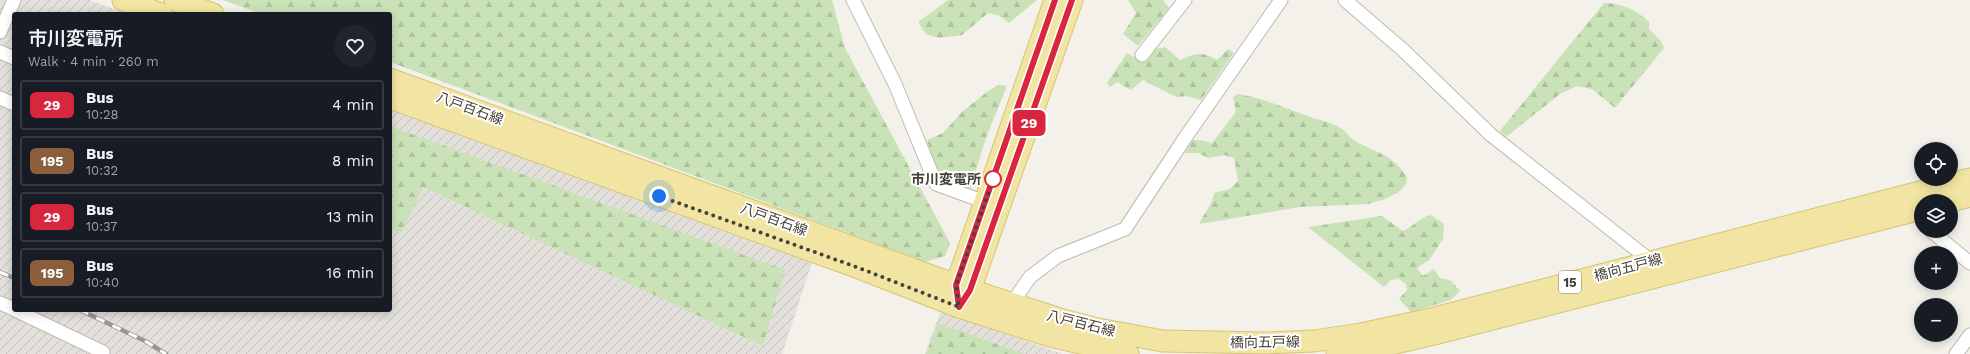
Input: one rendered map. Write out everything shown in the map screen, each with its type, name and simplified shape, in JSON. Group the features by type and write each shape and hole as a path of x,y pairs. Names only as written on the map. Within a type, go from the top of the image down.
{"main road":[{"path":"123,0 156,12"},
{"path":"175,0 208,12"},
{"path":"962,294 985,202 1055,0"},
{"path":"962,294 1072,0"},
{"name":"八戸百石線","path":"392,80 962,294 1050,336 1128,354"},
{"name":"八戸百石線","path":"392,99 859,268 962,294 1012,303 1060,319 1098,329 1163,341"},
{"name":"橋向五戸線","path":"1163,341 1266,344 1314,341 1361,334 1435,318 1651,260 1970,179"},
{"path":"1958,199 1970,196"},
{"name":"橋向五戸線","path":"1337,354 1383,346 1438,333 1666,274 1914,216"}],"street":[{"path":"0,32 14,0"},
{"path":"853,0 895,84 936,184 985,202"},
{"path":"1142,55 1185,0"},
{"path":"1012,303 1030,277 1058,256 1125,229 1185,138 1281,0"},
{"path":"1345,0 1403,50 1491,135 1651,260 1666,274"},
{"path":"0,52 12,57"},
{"path":"0,98 12,103"},
{"path":"1892,199 1914,213"},
{"path":"1940,238 1970,263"},
{"path":"0,303 12,309"},
{"path":"19,312 103,352 102,354"},
{"path":"1956,354 1970,336"}],"shaded area":[{"path":"0,0 89,0 122,12 12,12 12,312 392,312 392,110 812,263 782,354 0,354"},
{"path":"941,310 969,321 1063,354 925,354"}],"green space":[{"path":"223,0 832,0 845,48 950,243 945,256 925,262 392,63 392,12 256,12"},
{"path":"948,0 1037,0 1009,23 998,15 988,13 962,35 939,38 926,34 918,22"},
{"path":"1128,0 1163,0 1169,8 1138,46 1123,34 1136,13"},
{"path":"1604,3 1617,4 1639,14 1649,22 1649,29 1661,41 1664,48 1615,108 1592,89 1577,86 1560,94 1506,137 1500,131"},
{"path":"1165,47 1180,60 1190,56 1202,54 1217,60 1228,49 1234,53 1201,100 1186,96 1176,97 1143,80 1131,90 1117,82 1110,87 1107,83 1127,53 1141,61 1151,50"},
{"path":"999,85 1007,86 986,138 970,189 939,180 927,140 943,133 962,112 988,91"},
{"path":"1238,94 1264,100 1338,126 1355,141 1390,158 1407,177 1406,184 1399,192 1385,199 1368,204 1300,207 1199,224 1210,206 1214,193 1230,189 1238,181 1234,158 1224,155 1209,158 1198,153 1185,153 1193,140 1212,143 1236,112 1233,97"},
{"path":"392,127 785,270 763,346 423,187 401,233 392,229"},
{"path":"1431,215 1444,224 1443,239 1429,260 1417,268 1423,276 1434,269 1440,278 1450,280 1460,291 1451,300 1411,312 1399,299 1407,290 1406,284 1399,279 1391,280 1384,287 1308,227 1382,216 1403,231"},
{"path":"938,323 1024,354 926,354"}],"railway":[{"path":"0,272 12,277"},
{"path":"84,312 145,341 166,354"}],"bus line":[{"name":"29","path":"1055,0 965,256 956,285 959,307 970,290 1072,0"}],"place":[{"name":"市川変電所","path":"993,179"}],"route":[{"path":"659,196 859,268 959,307 956,285 995,174 993,179"}]}
